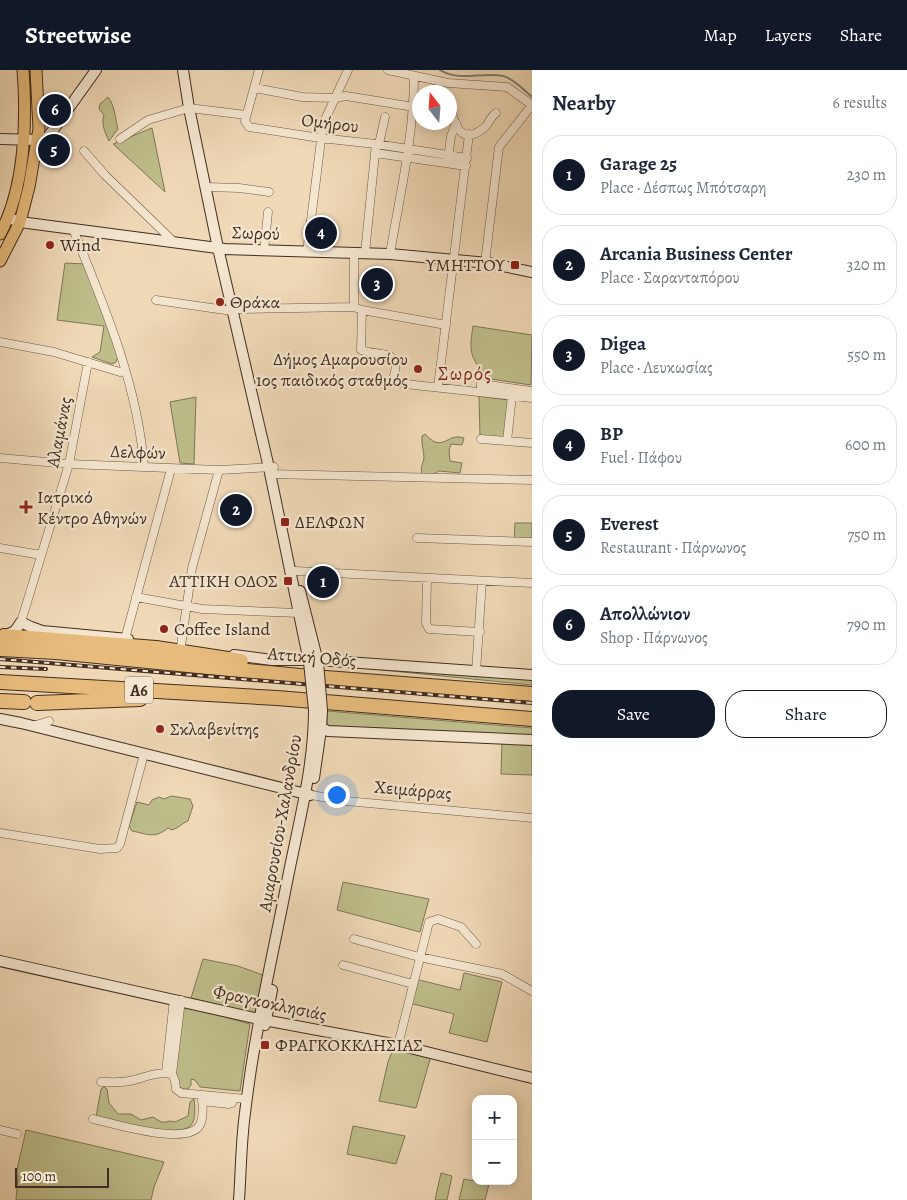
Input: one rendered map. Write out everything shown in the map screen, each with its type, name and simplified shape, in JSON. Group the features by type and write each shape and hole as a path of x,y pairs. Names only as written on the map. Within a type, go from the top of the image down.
{"highway":[{"name":"Αττική Οδός","path":"1,639 76,654 300,676 532,694"},
{"name":"Α6","path":"0,682 319,711 532,718"},
{"path":"0,701 31,702 121,699 231,703 319,711"}],"main road":[{"path":"0,234 9,218 20,169 23,140 23,70"},
{"path":"0,261 25,209 39,120 36,70"}],"street":[{"path":"0,139 37,140 48,137 96,70"},
{"name":"Αμαρουσίου-Χαλανδρίου","path":"183,70 189,108 219,248 295,571 313,661 321,729 246,1099 239,1200"},
{"path":"120,139 148,120 189,108 246,115 259,70"},
{"path":"307,252 324,117 348,70"},
{"path":"388,70 448,87 507,86 532,105 499,147 485,263"},
{"path":"414,76 414,85"},
{"path":"255,88 291,95 335,98 351,97 412,107"},
{"path":"457,126 460,132 466,135 483,128 492,116 496,114"},
{"name":"Ομήρου","path":"246,115 246,124 253,128 378,144 466,158"},
{"path":"354,307 375,153 385,117"},
{"path":"390,254 408,158 412,124"},
{"path":"447,164 454,130"},
{"path":"438,387 469,134"},
{"path":"84,151 104,175 174,242"},
{"path":"375,153 466,166"},
{"path":"206,187 239,188 269,192"},
{"path":"264,250 268,212"},
{"name":"Σωρού","path":"9,218 20,222 219,248 390,254 485,263 532,272"},
{"path":"152,239 154,224"},
{"path":"74,229 125,371 141,433 144,467"},
{"path":"156,300 235,310 354,307 446,325"},
{"path":"362,310 361,350 389,355 393,358 397,367 393,379 396,383 532,398"},
{"path":"0,342 54,352 120,372 125,371"},
{"name":"Αλαμάνας","path":"21,622 69,464 88,362"},
{"path":"481,392 481,384 532,391"},
{"path":"507,441 512,396"},
{"path":"481,438 532,443"},
{"name":"Δελφών","path":"0,458 69,464 219,470 272,470 479,480 532,480"},
{"path":"125,639 171,468"},
{"path":"181,646 192,568 219,470"},
{"name":"Αμαρουσίου-Χαλανδρίου","path":"272,470 298,613 313,661"},
{"path":"417,538 532,542"},
{"path":"0,548 42,556"},
{"path":"295,571 532,583"},
{"path":"427,578 426,623 429,629 435,631 480,632"},
{"path":"476,672 482,580"},
{"path":"136,597 216,611 298,613"},
{"path":"1,639 14,631 21,622 42,631 181,646 252,658 532,675"},
{"name":"Αμαρουσίου-Χαλανδρίου","path":"308,795 311,755 319,711"},
{"name":"Χειμάρρας","path":"0,719 308,795 346,801 532,818"},
{"path":"33,726 48,721"},
{"path":"321,729 532,740"},
{"path":"0,833 103,850 117,848 120,844 144,754"},
{"path":"398,1045 428,924 434,919 463,928 476,944"},
{"path":"354,939 420,957 502,974 532,991"},
{"name":"Φραγκοκλησιάς","path":"0,961 263,1019 398,1045 532,1078"},
{"path":"343,966 414,984"},
{"path":"169,1074 177,1000"},
{"name":"Αμαρουσίου-Χαλανδρίου","path":"245,1200 250,1126 263,1019"},
{"path":"101,1082 130,1081 148,1075 169,1074 175,1079 176,1089 179,1092 229,1104 232,1103 234,1098 246,1099"},
{"path":"93,1119 171,1135 186,1134 194,1131 201,1122 202,1098"},
{"path":"0,1130 17,1134"}],"green space":[{"path":"108,97 118,129 109,141 103,125 104,115 99,109 100,104"},
{"path":"152,128 165,192 113,144"},
{"path":"65,263 86,264 118,356 116,362 112,364 92,357 100,352 104,326 57,320"},
{"path":"473,326 532,335 531,385 484,378 484,372 475,361 471,351"},
{"path":"479,396 508,400 505,439 480,437"},
{"path":"196,397 194,464 180,463 170,402"},
{"path":"425,434 433,441 439,443 455,437 464,438 462,445 451,444 449,450 450,461 462,463 460,473 439,471 430,476 422,474 421,468 424,458 422,436"},
{"path":"515,523 532,523 532,542 514,542"},
{"path":"362,668 532,676 532,685"},
{"path":"327,711 532,728 532,736 327,726"},
{"path":"502,743 532,744 532,775 501,774"},
{"path":"171,796 190,799 193,806 188,821 172,830 168,828 155,835 132,831 129,826 137,802 149,805 152,800 159,797 164,799"},
{"path":"343,882 429,899 420,932 337,910"},
{"path":"203,959 238,966 263,975 255,1012 252,1013 191,998"},
{"path":"464,973 502,982 487,1042 449,1033 454,1014 409,1003 415,979 460,990"},
{"path":"182,1005 250,1024 240,1091 200,1087 195,1080 191,1079 191,1085 188,1089 180,1089 175,1077"},
{"path":"394,1047 431,1056 416,1108 379,1101 388,1062"},
{"path":"104,1087 107,1089 109,1103 118,1114 131,1114 141,1120 153,1117 161,1122 175,1122 188,1116 190,1102 194,1099 195,1113 193,1123 184,1129 174,1131 146,1128 96,1117 101,1089"},
{"path":"353,1126 405,1136 396,1164 347,1154"},
{"path":"26,1130 164,1162 151,1200 16,1200 18,1176 16,1174"},
{"path":"441,1173 452,1176 447,1200 435,1200"},
{"path":"464,1179 472,1181 472,1185 489,1185 485,1200 459,1200"}],"waterway":[{"path":"440,70 447,74 462,76 495,75 507,77 532,97"}],"railway":[{"path":"0,659 532,703"},
{"path":"0,667 46,669"}],"place":[{"name":"Απολλώνιον","path":"55,110"},
{"name":"Everest","path":"54,150"},
{"name":"BP","path":"321,233"},
{"name":"Wind","path":"50,245"},
{"name":"ΥΜΗΤΤΟΥ","path":"515,265"},
{"name":"Digea","path":"377,284"},
{"name":"Θράκα","path":"220,302"},
{"name":"Δήμος Αμαρουσίου 1ος παιδικός σταθμός","path":"418,369"},
{"name":"Ιατρικό Κέντρο Αθηνών","path":"26,507"},
{"name":"Arcania Business Center","path":"236,510"},
{"name":"ΔΕΛΦΩΝ","path":"285,522"},
{"name":"ΑΤΤΙΚΗ ΟΔΟΣ","path":"288,581"},
{"name":"Garage 25","path":"323,582"},
{"name":"Coffee Island","path":"164,629"},
{"name":"Σκλαβενίτης","path":"160,729"},
{"name":"ΦΡΑΓΚΟΚΚΛΗΣΙΑΣ","path":"265,1045"}],"district":[{"name":"Σωρός","path":"465,373"}]}
